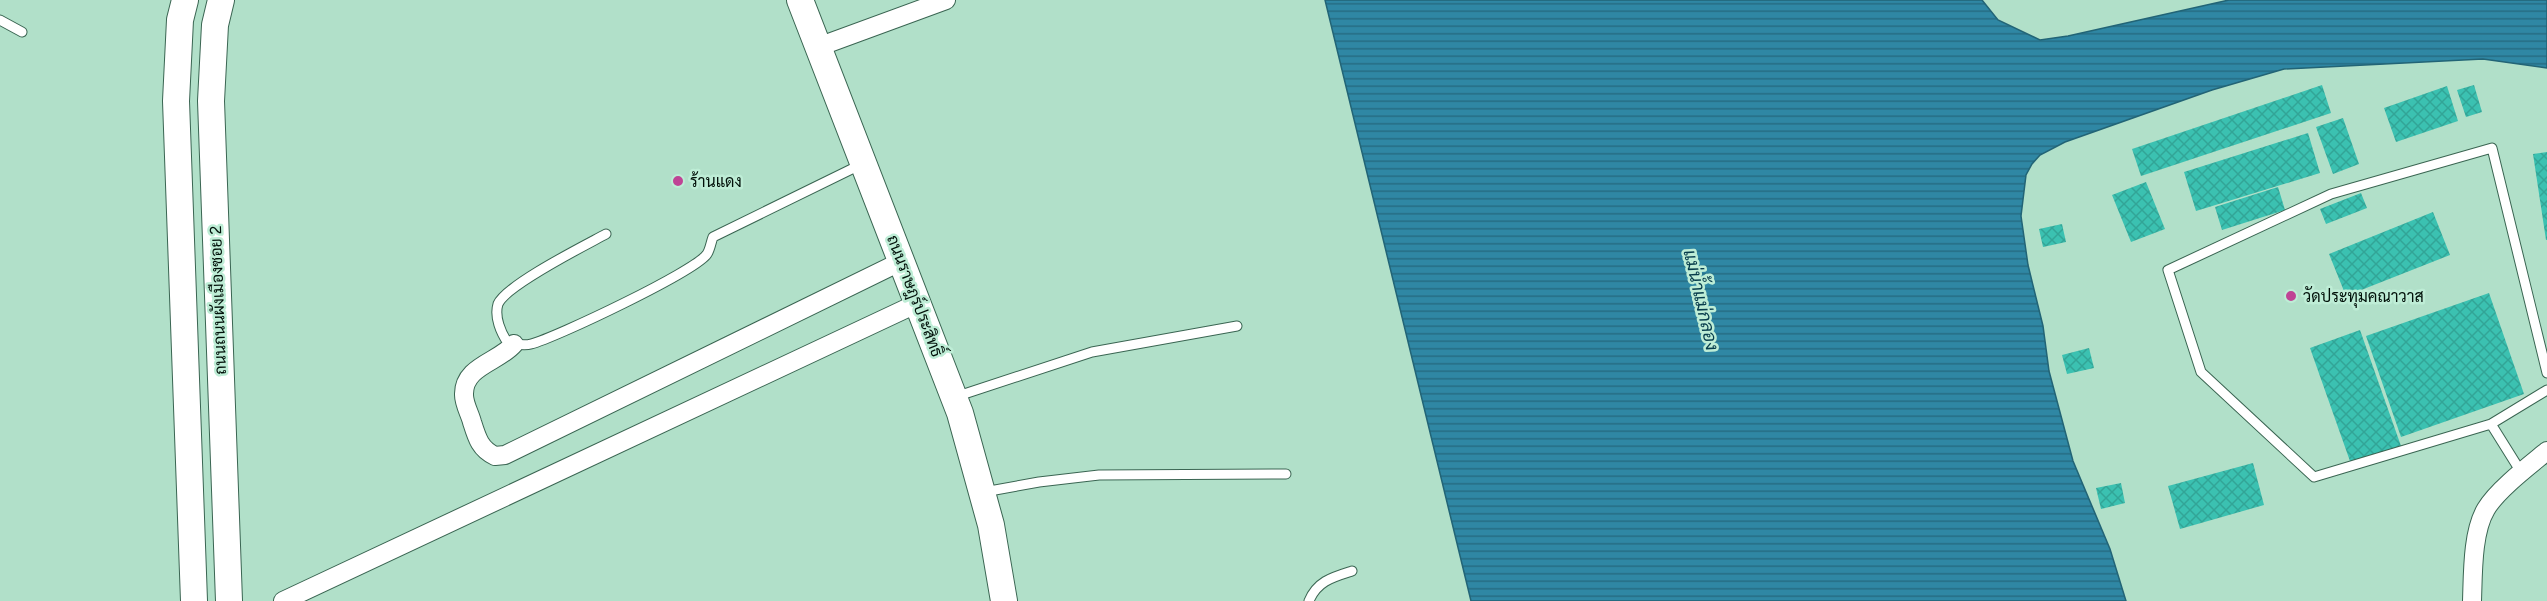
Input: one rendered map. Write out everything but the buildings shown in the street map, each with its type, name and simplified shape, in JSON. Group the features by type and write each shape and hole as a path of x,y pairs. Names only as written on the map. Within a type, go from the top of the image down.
{"street":[{"path":"185,0 180,20 177,101 194,601"},
{"name":"ถนนถนนผังเมืองซอย 2","path":"221,0 214,25 211,101 229,601"},
{"name":"ถนนราษฎร์ประสิทธิ์","path":"800,0 954,398 991,525 1004,601"},
{"path":"818,47 946,0"},
{"path":"514,344 508,351 479,367 468,380 464,396 479,444 495,456 505,455 902,261"},
{"path":"283,601 918,303"},
{"path":"2472,601 2473,556 2486,509 2521,472 2547,451"}],"lane":[{"path":"0,20 22,32"},
{"path":"2547,373 2492,148 2331,194 2168,270 2201,372 2314,477 2491,424 2547,390"},
{"path":"606,234 509,290 498,305 499,332 508,343 528,345 552,338 641,295 694,266 706,255 712,237 864,163"},
{"path":"954,398 1092,352 1237,326"},
{"path":"2491,424 2521,472"},
{"path":"982,493 1039,482 1099,475 1286,474"},
{"path":"1309,601 1313,591 1324,580 1352,571"}],"water":[{"name":"แม่น้ำแม่กลอง","path":"1325,0 1982,0 1998,20 2040,40 2068,36 2229,0 2547,0 2547,68 2483,59 2284,69 2212,90 2065,142 2040,155 2032,164 2026,175 2021,216 2028,265 2043,326 2049,371 2073,461 2110,549 2126,601 1471,601"}],"place":[{"name":"ร้านแดง","path":"678,181"},
{"name":"วัดประทุมคณาวาส","path":"2291,296"}]}
